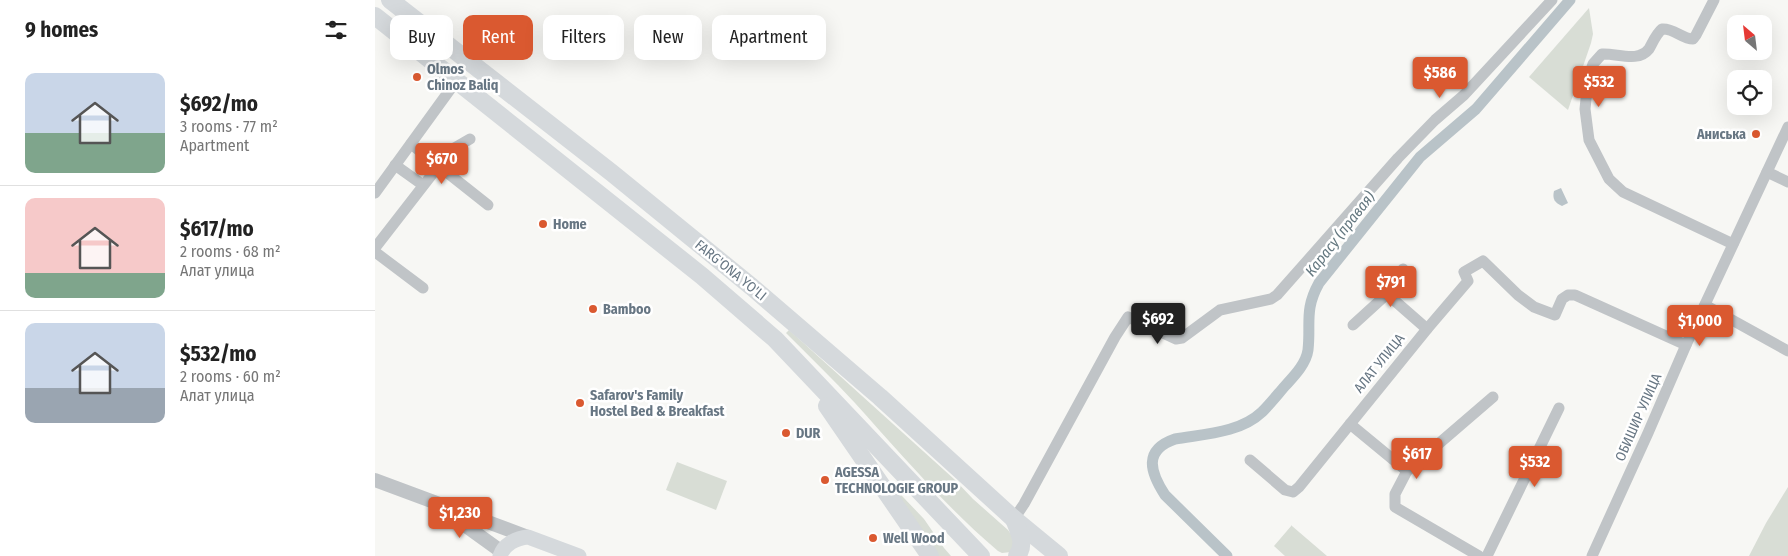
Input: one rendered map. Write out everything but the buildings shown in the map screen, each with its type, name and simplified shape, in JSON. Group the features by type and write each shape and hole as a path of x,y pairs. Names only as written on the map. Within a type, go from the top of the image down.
{"main road":[{"name":"FARG'ONA YO'LI","path":"390,0 612,173 752,287 880,397 1014,519 1059,556"},
{"name":"FARG'ONA YO'LI","path":"375,16 702,276 775,339 980,555"},
{"path":"799,364 929,556"},
{"path":"1014,519 1022,545 1017,556"},
{"path":"914,535 921,556"},
{"path":"503,555 513,541 528,537 579,556"}],"street":[{"path":"1014,519 1128,317 1176,339 1182,338 1220,310 1271,299 1277,295 1398,158 1435,120 1464,95 1552,0"},
{"path":"1714,0 1693,39 1688,39 1669,28 1662,29 1657,33 1648,50 1641,55 1634,57 1613,53 1602,54 1593,64 1588,78 1585,109 1589,140 1609,179 1623,192 1733,244"},
{"path":"375,193 457,80"},
{"name":"ОБИШИР УЛИЦА","path":"1592,556 1686,346 1788,127"},
{"path":"375,248 451,150 470,139"},
{"path":"411,144 489,205"},
{"path":"395,164 423,184"},
{"path":"1767,172 1788,182"},
{"path":"375,252 423,288"},
{"name":"АЛАТ УЛИЦА","path":"1250,460 1285,490 1293,492 1299,488 1349,424 1468,281 1464,272 1483,261 1518,295 1534,307 1555,315 1562,299 1568,295 1575,295 1686,346"},
{"path":"1353,325 1387,294 1403,269"},
{"path":"1387,294 1427,329"},
{"path":"1705,306 1788,351"},
{"path":"1395,507 1395,494 1407,471 1493,397"},
{"path":"1487,556 1559,408"},
{"path":"1349,424 1407,471"},
{"path":"375,480 528,537"},
{"path":"435,503 503,555"},
{"path":"1385,515 1395,507"},
{"path":"1395,507 1479,556"}],"shaded area":[{"path":"1589,8 1593,34 1568,110 1529,77"},
{"path":"1561,188 1568,203 1562,206 1556,202 1553,196 1554,191"},
{"path":"789,330 1008,530 1015,540 1011,552 1002,553 998,551 960,516 847,394 786,333"},
{"path":"677,462 727,481 716,510 666,490"},
{"path":"882,475 924,519 951,556 938,556"},
{"path":"1788,487 1788,556 1749,556 1766,523"},
{"path":"1292,525 1327,556 1285,556 1274,546"}],"waterway":[{"name":"Карасу (правая)","path":"1227,556 1165,495 1153,470 1152,462 1154,455 1158,449 1175,439 1221,432 1243,424 1253,419 1268,406 1296,374 1305,360 1308,350 1311,301 1319,283 1420,157 1476,109 1570,0"}],"place":[{"name":"Olmos Chinoz Baliq","path":"417,77"},
{"name":"Аниська","path":"1756,134"},
{"name":"Home","path":"543,224"},
{"name":"Bamboo","path":"593,309"},
{"name":"Safarov's Family Hostel Bed & Breakfast","path":"580,403"},
{"name":"DUR","path":"786,433"},
{"name":"AGESSA TECHNOLOGIE GROUP","path":"825,480"},
{"name":"Well Wood","path":"873,538"}]}
